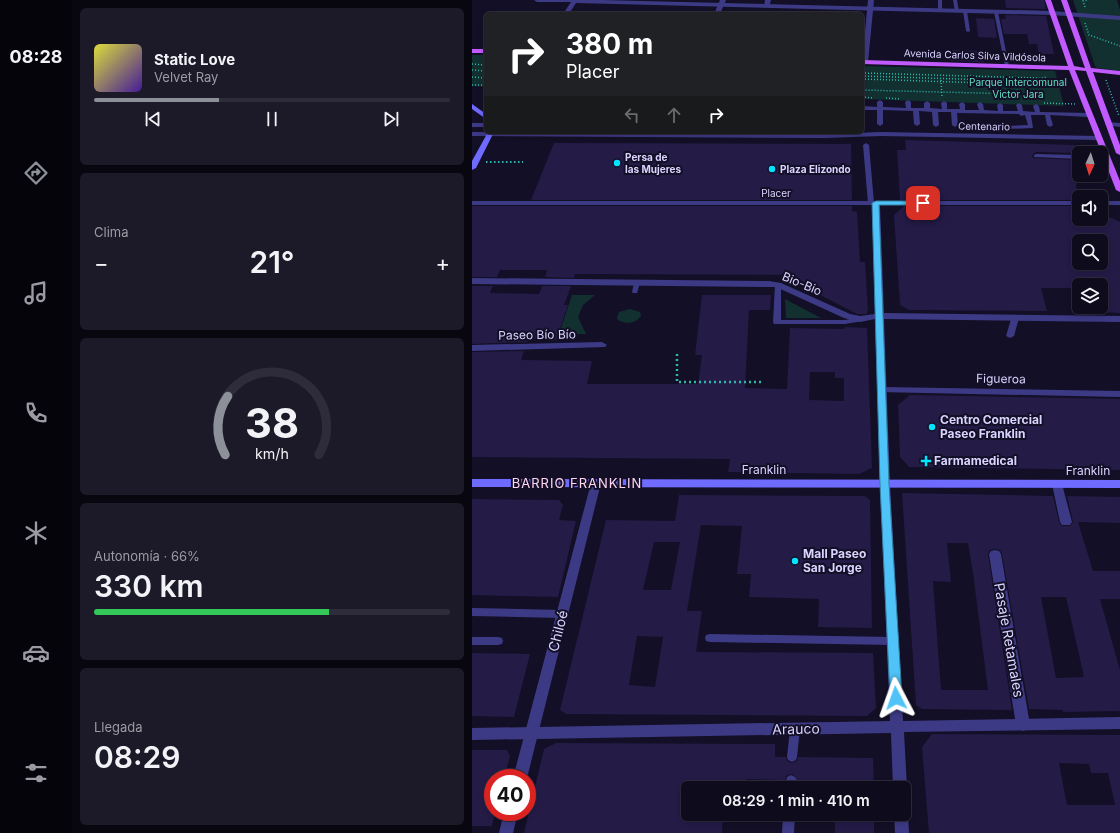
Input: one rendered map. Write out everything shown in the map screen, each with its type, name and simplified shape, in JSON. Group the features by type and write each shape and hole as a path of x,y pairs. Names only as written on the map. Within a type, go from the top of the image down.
{"main road":[{"path":"1048,0 1071,68 1101,146"},
{"path":"1064,0 1108,124 1120,153"},
{"path":"472,51 484,51"},
{"name":"Avenida Carlos Silva Vildósola","path":"864,62 1071,68 1120,74"},
{"path":"1093,82 1103,77 1120,74"},
{"path":"473,107 484,115"},
{"path":"474,165 490,134"},
{"path":"1108,165 1120,190"},
{"name":"Franklin","path":"472,483 1120,484"}],"street":[{"path":"537,0 768,3 870,9 1052,13 1120,18"},
{"path":"567,12 575,0"},
{"path":"864,62 871,0"},
{"path":"718,12 722,2"},
{"path":"1108,124 1120,125"},
{"path":"472,125 484,125"},
{"name":"Centenario","path":"864,131 870,134"},
{"name":"Centenario","path":"472,134 484,133"},
{"name":"Centenario","path":"602,134 825,136 870,134 1098,138"},
{"name":"Placer","path":"472,203 1072,203"},
{"path":"873,203 892,641 898,727 900,781"},
{"path":"1108,203 1120,203"},
{"name":"Bio-Bio","path":"472,281 769,284 778,285 848,316 860,319 879,316 1120,319"},
{"name":"Paseo Bío Bío","path":"472,348 602,345"},
{"name":"Figueroa","path":"882,390 1120,394"},
{"name":"Chiloé","path":"522,769 596,483"},
{"name":"Franklin","path":"1057,484 1066,522"},
{"name":"Pasaje Retamales","path":"994,554 1023,725"},
{"name":"Arauco","path":"472,734 1120,723"},
{"path":"506,833 509,821"},
{"path":"901,821 902,833"}],"lane":[{"path":"940,0 940,10"},
{"path":"955,0 957,11"},
{"path":"966,11 968,31"},
{"path":"996,12 1007,66"},
{"path":"880,102 880,124"},
{"path":"891,102 891,110"},
{"path":"908,102 909,110"},
{"path":"943,102 945,112"},
{"path":"927,103 927,111"},
{"path":"962,104 963,112"},
{"path":"980,104 982,112"},
{"path":"1000,105 1001,113"},
{"path":"1019,105 1021,114"},
{"path":"1036,106 1038,114"},
{"path":"864,108 945,112 1089,115"},
{"path":"916,111 918,124"},
{"path":"935,111 936,125"},
{"path":"954,112 955,125"},
{"path":"1006,127 1031,127 1028,114"},
{"path":"1047,114 1050,125"},
{"path":"866,145 873,203"},
{"path":"1036,156 1072,157"},
{"path":"635,292 637,282"},
{"path":"778,285 777,322 845,322 860,319"},
{"path":"1010,336 1015,318"},
{"path":"472,612 562,614"},
{"path":"710,638 892,641"},
{"path":"472,641 498,641"},
{"path":"792,757 794,729"},
{"path":"788,833 789,821"}],"path":[{"path":"1083,19 1089,35 1120,46"},
{"path":"472,64 484,64"},
{"path":"472,70 484,71"},
{"path":"941,70 943,102"},
{"path":"864,74 1023,81 1048,77"},
{"path":"472,77 484,78"},
{"path":"864,79 1015,84 1018,94 864,90"},
{"path":"1106,80 1120,117"},
{"path":"472,85 484,85"},
{"path":"474,165 523,162"},
{"path":"678,354 677,382 764,382"}],"green space":[{"path":"1073,0 1117,0 1120,10 1120,71 1097,68 1095,66"},
{"path":"472,55 484,55 484,87 472,86"},
{"name":"Parque Intercomunal Victor Jara","path":"864,66 1055,71 1064,106 864,99"},
{"path":"572,295 595,295 583,305 578,317 586,334 559,334"},
{"path":"785,299 821,318 786,318"},
{"path":"630,309 640,312 641,316 639,319 626,323 617,319 619,312"}],"building":[{"path":"1005,0 1044,0 1046,9 1006,8"},
{"path":"1005,15 1046,16 1054,54 1039,54 1037,44 1029,44 1027,34 1004,34 1001,19 1006,19"},
{"path":"976,18 994,19 997,38 978,37"},
{"path":"950,50 982,51 984,62 951,61"},
{"path":"905,140 1074,145 1072,146 1072,153 1036,152 1032,157 1072,160 1072,182 1077,182 1076,189 1079,190 1072,190 1072,200 900,200 897,150 906,150"},
{"path":"554,143 851,144 852,200 531,200"},
{"path":"472,206 852,206 852,211 857,212 860,262 865,262 868,311 867,314 857,314 793,281 793,275 575,274 574,278 545,277 547,270 500,270 497,277 472,277"},
{"path":"904,206 1072,206 1072,226 1108,226 1108,216 1120,222 1120,313 1108,312 1108,278 1072,278 1072,288 1041,288 1047,311 909,310 900,305 894,215"},
{"path":"472,286 493,286 490,293 539,294 542,286 571,286 564,305 568,305 556,340 528,339 527,342 472,344"},
{"path":"702,295 771,295 770,310 749,310 745,388 787,389 790,328 867,328 872,468 859,474 728,472 730,459 472,457 472,352 524,351 521,360 592,361 587,384 698,384 702,355 695,355","holes":["810,372 835,372 835,378 844,378 844,401 809,400"]},
{"path":"910,395 1120,399 1120,470 909,467 900,457 898,405"},
{"path":"902,493 1053,496 1059,522 1062,526 1070,526 1073,522 1067,496 1120,497 1120,523 1078,522 1093,571 1120,571 1120,599 1100,599 1120,670 1120,711 1063,712 1063,710 1029,709 1002,554 1000,550 995,549 990,550 988,554 1012,710 922,709 916,705","holes":["947,543 968,543 988,690 941,690 933,581 951,582","1041,597 1066,597 1084,677 1056,678"]},
{"path":"679,495 865,496 870,500 872,628 818,627 819,599 749,597 751,574 737,574 742,526 701,525 687,611 702,611 696,652 873,653 876,708 867,716 566,714 560,710 606,520 675,521","holes":["654,542 680,542 671,590 643,590","637,636 663,637 655,687 629,685"]},
{"path":"472,499 559,500 563,505 559,520 576,521 558,597 472,595"},
{"path":"472,653 530,654 514,717 472,716"},
{"path":"932,734 1120,735 1120,833 929,833 922,747","holes":["1059,763 1089,764 1091,773 1108,773 1115,805 1067,805"]},
{"path":"556,743 775,744 775,757 786,757 787,761 791,763 797,761 798,757 873,758 874,781 798,780 792,774 786,776 785,780 746,779 746,781 681,781 681,821 723,821 722,833 524,833 527,821 536,821 536,783 544,749"},
{"path":"472,750 507,750 510,756 506,769 484,769 484,821 493,821 492,826 472,826"},
{"path":"835,821 874,821 874,833 835,833"}],"place":[{"name":"Persa de las Mujeres","path":"617,163"},
{"name":"Plaza Elizondo","path":"772,169"},
{"name":"Centro Comercial Paseo Franklin","path":"932,427"},
{"name":"Farmamedical","path":"926,461"},
{"name":"Mall Paseo San Jorge","path":"795,561"}],"district":[{"name":"BARRIO FRANKLIN","path":"577,483"}],"route":[{"path":"896,698 885,484 876,203 923,203"}]}
